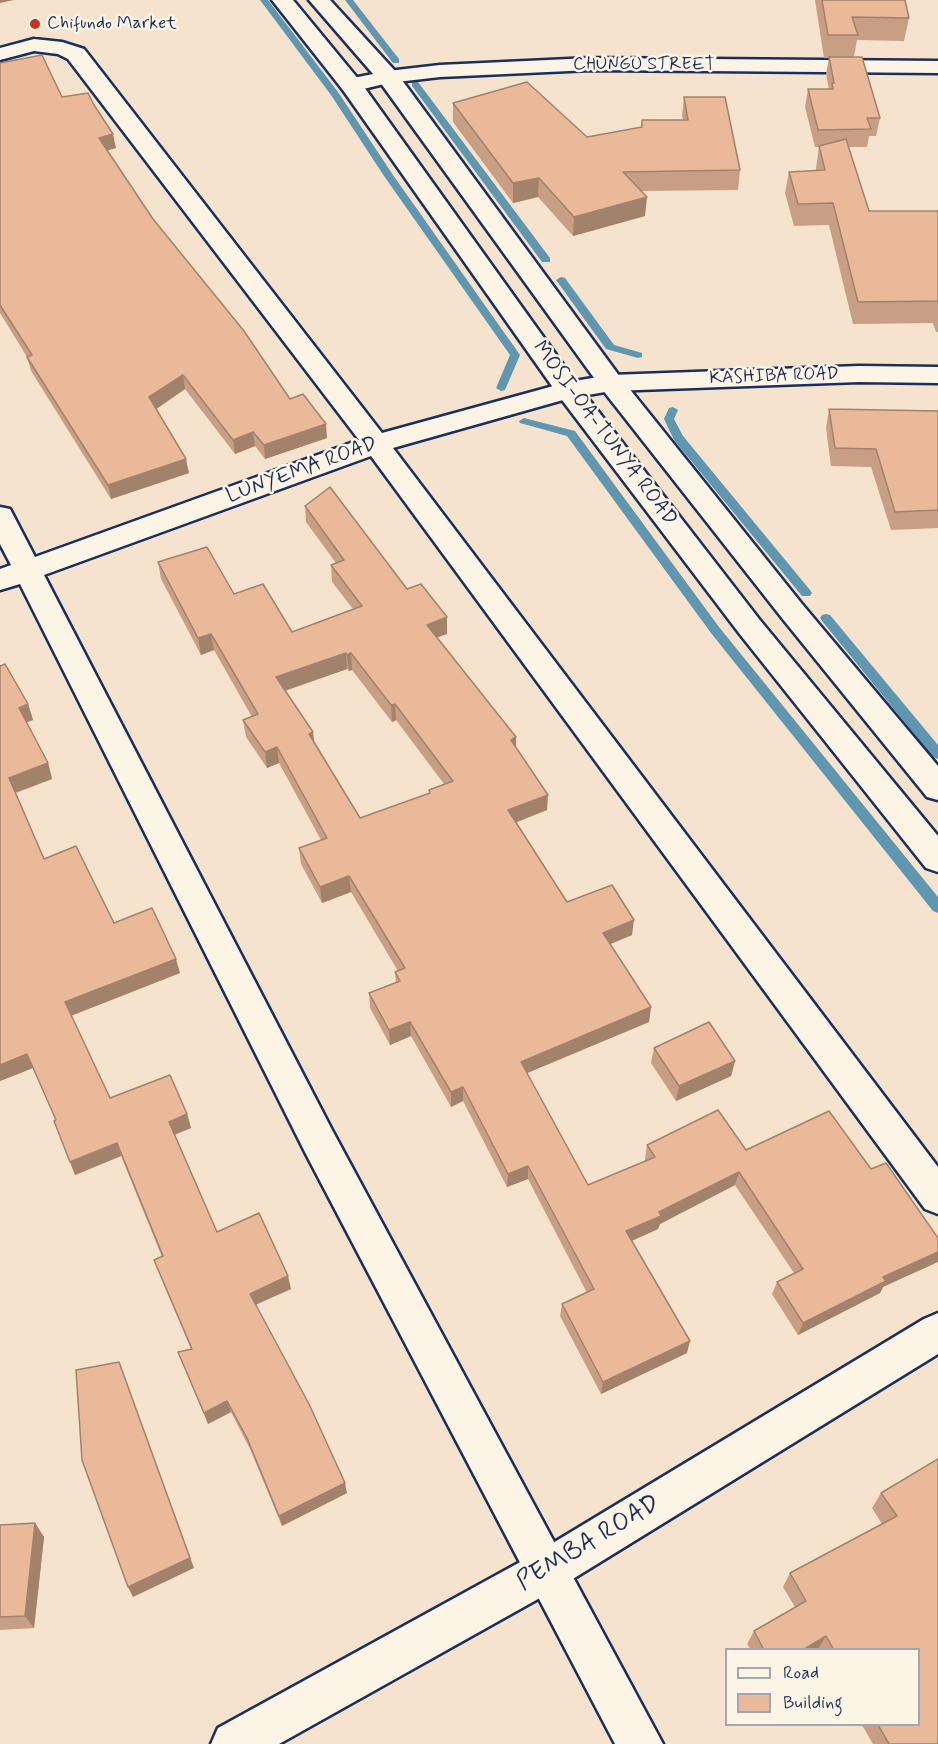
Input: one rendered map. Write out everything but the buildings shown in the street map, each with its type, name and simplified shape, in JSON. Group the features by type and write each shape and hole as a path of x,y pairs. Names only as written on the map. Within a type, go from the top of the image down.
{"street":[{"name":"MOSI-OA-TUNYA ROAD","path":"282,0 351,86 568,390 749,626 938,859"},
{"name":"MOSI-OA-TUNYA ROAD","path":"320,0 388,77 611,382 792,611 938,788"},
{"path":"0,54 34,45 62,48 76,54 376,444 938,1197"},
{"name":"CHUNGU STREET","path":"351,86 388,77 440,70 591,64 938,67"},
{"name":"KASHIBA ROAD","path":"611,382 860,374 938,375"},
{"name":"LUNYEMA ROAD","path":"14,576 376,444 568,390 611,382"},
{"path":"0,516 14,576 640,1744"},
{"name":"PEMBA ROAD","path":"234,1744 548,1570 938,1332"}],"waterway":[{"path":"264,0 335,94 389,176 515,355 501,388"},
{"path":"349,0 396,61"},
{"path":"415,84 546,260"},
{"path":"561,280 610,347 638,355"},
{"path":"673,410 669,419 678,437 806,593"},
{"path":"524,421 571,433 715,630 938,907"},
{"path":"826,618 938,754"}],"place":[{"name":"Chifundo Market","path":"35,24"}]}
